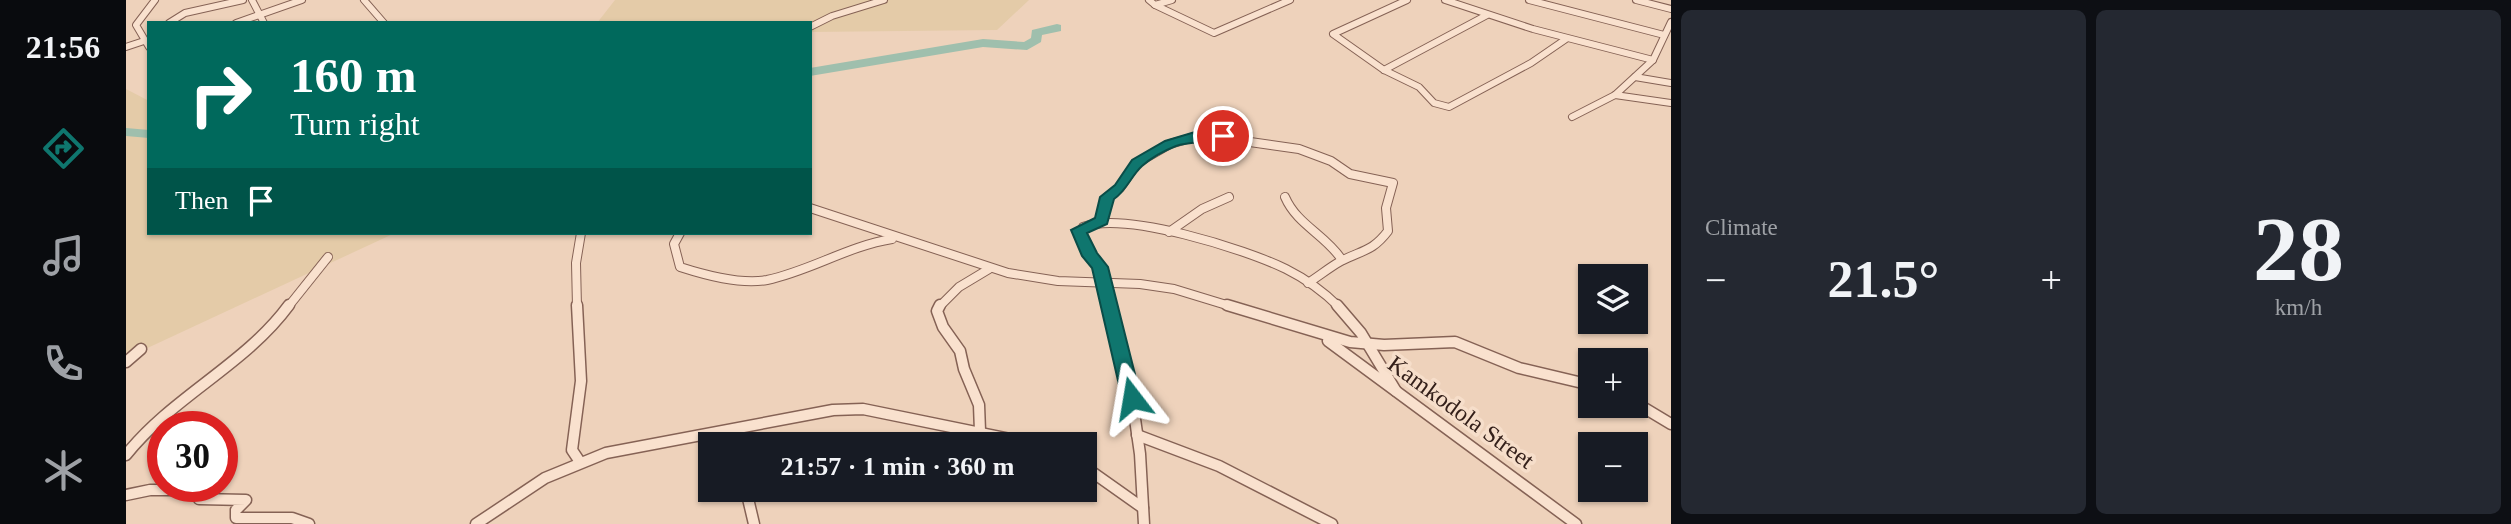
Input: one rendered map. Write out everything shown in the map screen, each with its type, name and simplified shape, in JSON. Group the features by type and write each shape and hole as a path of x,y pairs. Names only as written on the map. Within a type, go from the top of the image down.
{"street":[{"path":"126,47 146,40 137,22 156,0"},
{"path":"172,21 185,13 243,0"},
{"path":"252,0 263,21"},
{"path":"241,21 302,0"},
{"path":"365,0 382,21"},
{"path":"812,26 832,16 884,0"},
{"path":"1152,3 1172,0"},
{"path":"1152,3 1214,33 1290,0"},
{"path":"1407,0 1333,34 1384,70 1415,84 1434,103 1449,107 1531,63 1566,38"},
{"path":"1445,0 1566,38 1653,60"},
{"path":"1530,0 1664,35"},
{"path":"1636,0 1671,9"},
{"path":"1384,70 1487,15"},
{"path":"1572,117 1615,94 1653,60 1671,22"},
{"path":"1635,77 1671,83"},
{"path":"1615,94 1671,103"},
{"path":"1102,220 1107,197 1120,188 1137,163 1170,144 1195,136 1223,136 1299,149 1331,161 1350,174 1395,184 1388,196 1388,231 1369,251 1342,260 1308,283"},
{"path":"1169,232 1202,209 1229,197"},
{"path":"1285,197 1292,216 1329,242 1342,260"},
{"path":"812,209 990,268 1041,279 1174,289 1321,336 1368,345 1455,342 1469,345 1508,364 1578,382"},
{"path":"1144,524 1138,435 1132,398 1100,267 1090,256 1079,230 1102,220 1169,232 1247,251 1308,283 1346,313 1396,391"},
{"path":"580,462 572,450 577,430 581,375 576,279 581,235"},
{"path":"679,235 674,244 680,267 751,281 775,276 867,242 897,238"},
{"path":"126,455 155,420 265,334 307,277 328,257"},
{"path":"980,431 982,411 976,390 964,369 960,349 943,329 937,312 942,302 957,292 968,278 990,268"},
{"name":"Kamkodola Street","path":"1321,336 1576,524"},
{"path":"126,362 141,349"},
{"path":"476,524 545,478 580,462 633,446 850,408 984,432"},
{"path":"1648,410 1671,424"},
{"path":"1138,435 1219,466 1332,524"},
{"path":"1097,475 1143,508"},
{"path":"126,495 150,490 198,491 199,499 246,500 236,510 236,518 292,518 309,524"},
{"path":"749,502 754,524"}],"shaded area":[{"path":"615,0 1029,0 997,30 812,32 812,21 599,21"},
{"path":"126,89 147,100 147,235 391,235 126,358"}],"waterway":[{"path":"812,72 983,43 1027,46 1037,39 1036,33 1057,28"},
{"path":"126,132 147,134"}],"route":[{"path":"1132,398 1111,321 1100,267 1090,256 1079,230 1102,220 1107,197 1120,188 1137,163 1170,144 1195,136 1223,136"}]}
